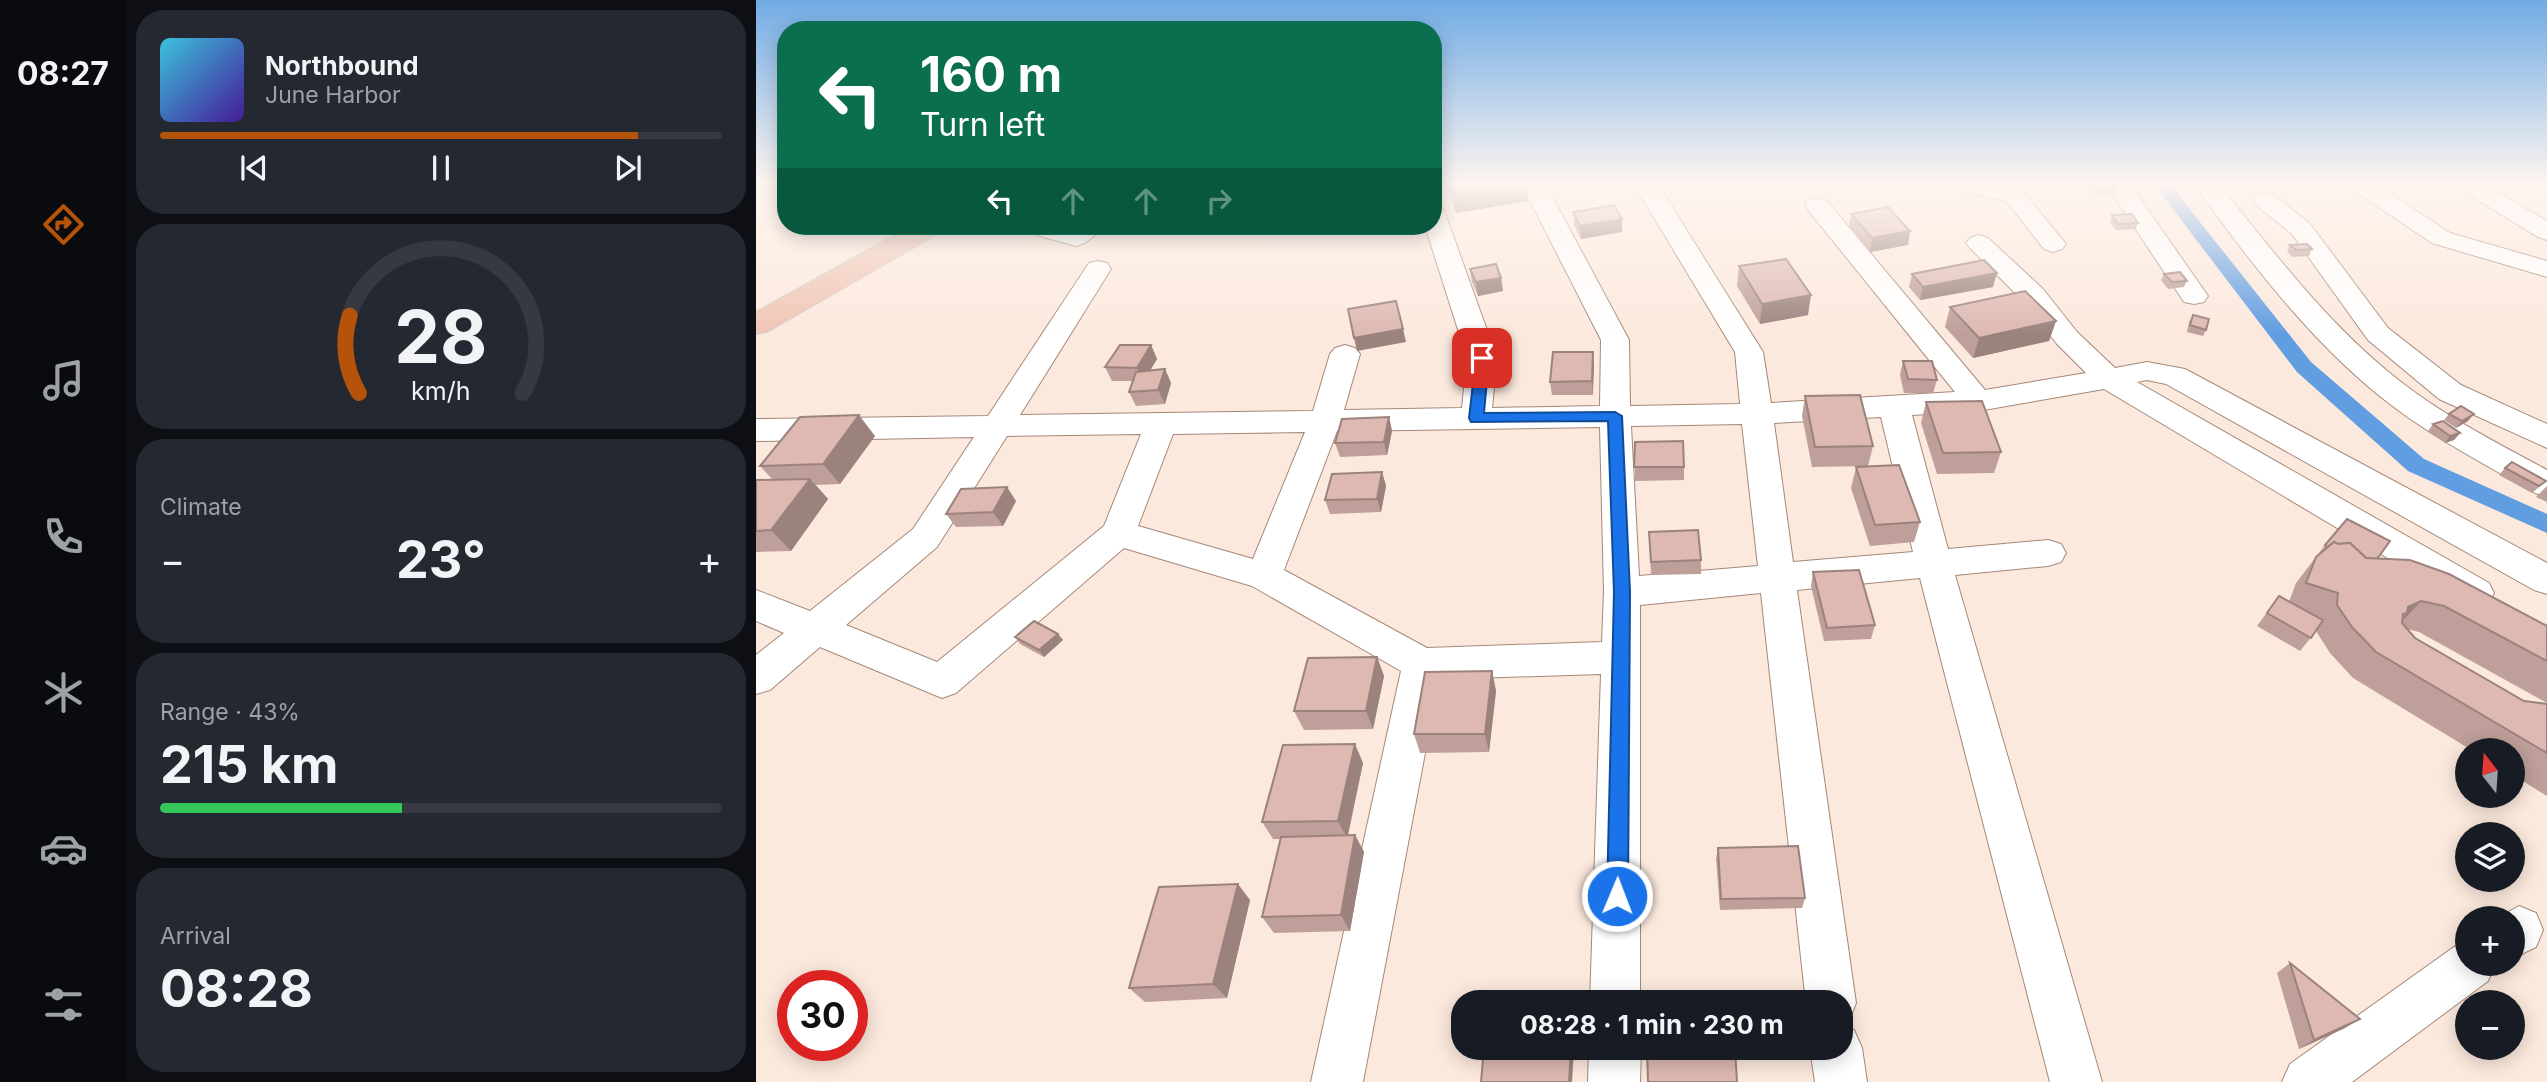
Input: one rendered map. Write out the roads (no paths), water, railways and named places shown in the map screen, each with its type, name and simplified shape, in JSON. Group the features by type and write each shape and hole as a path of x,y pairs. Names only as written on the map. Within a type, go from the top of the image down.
{"main road":[{"path":"756,303 884,235"},
{"path":"756,325 915,235"}],"street":[{"path":"1559,233 1615,340 1615,416 1622,592 1615,990"},
{"path":"1676,233 1749,352 1829,990"},
{"path":"1840,233 1978,401"},
{"path":"2045,233 2053,244"},
{"path":"2151,233 2194,296"},
{"path":"2246,233 2302,305 2372,373 2441,425 2547,485"},
{"path":"2304,233 2378,334 2450,392 2547,437"},
{"path":"2434,233 2441,238 2547,269"},
{"path":"1440,235 1482,358 1476,418"},
{"path":"1979,243 2034,295 2067,338 2109,379 2498,606"},
{"path":"756,678 813,628 925,538 1098,269"},
{"path":"1264,576 1325,421 1345,354"},
{"path":"756,430 1758,414 1978,401 2147,371 2174,376 2547,580"},
{"path":"1895,406 1934,563 2076,1082"},
{"path":"756,605 942,681 1118,533 1161,424"},
{"path":"796,458 820,429"},
{"path":"1118,533 1264,576 1422,664 1621,657"},
{"path":"1622,592 2048,552"},
{"path":"1337,1082 1422,664"},
{"path":"2308,1082 2455,976"},
{"path":"1614,1082 1615,1060"},
{"path":"1837,1060 1840,1082"}],"waterway":[{"path":"2200,233 2304,367 2416,465 2547,524"}]}
